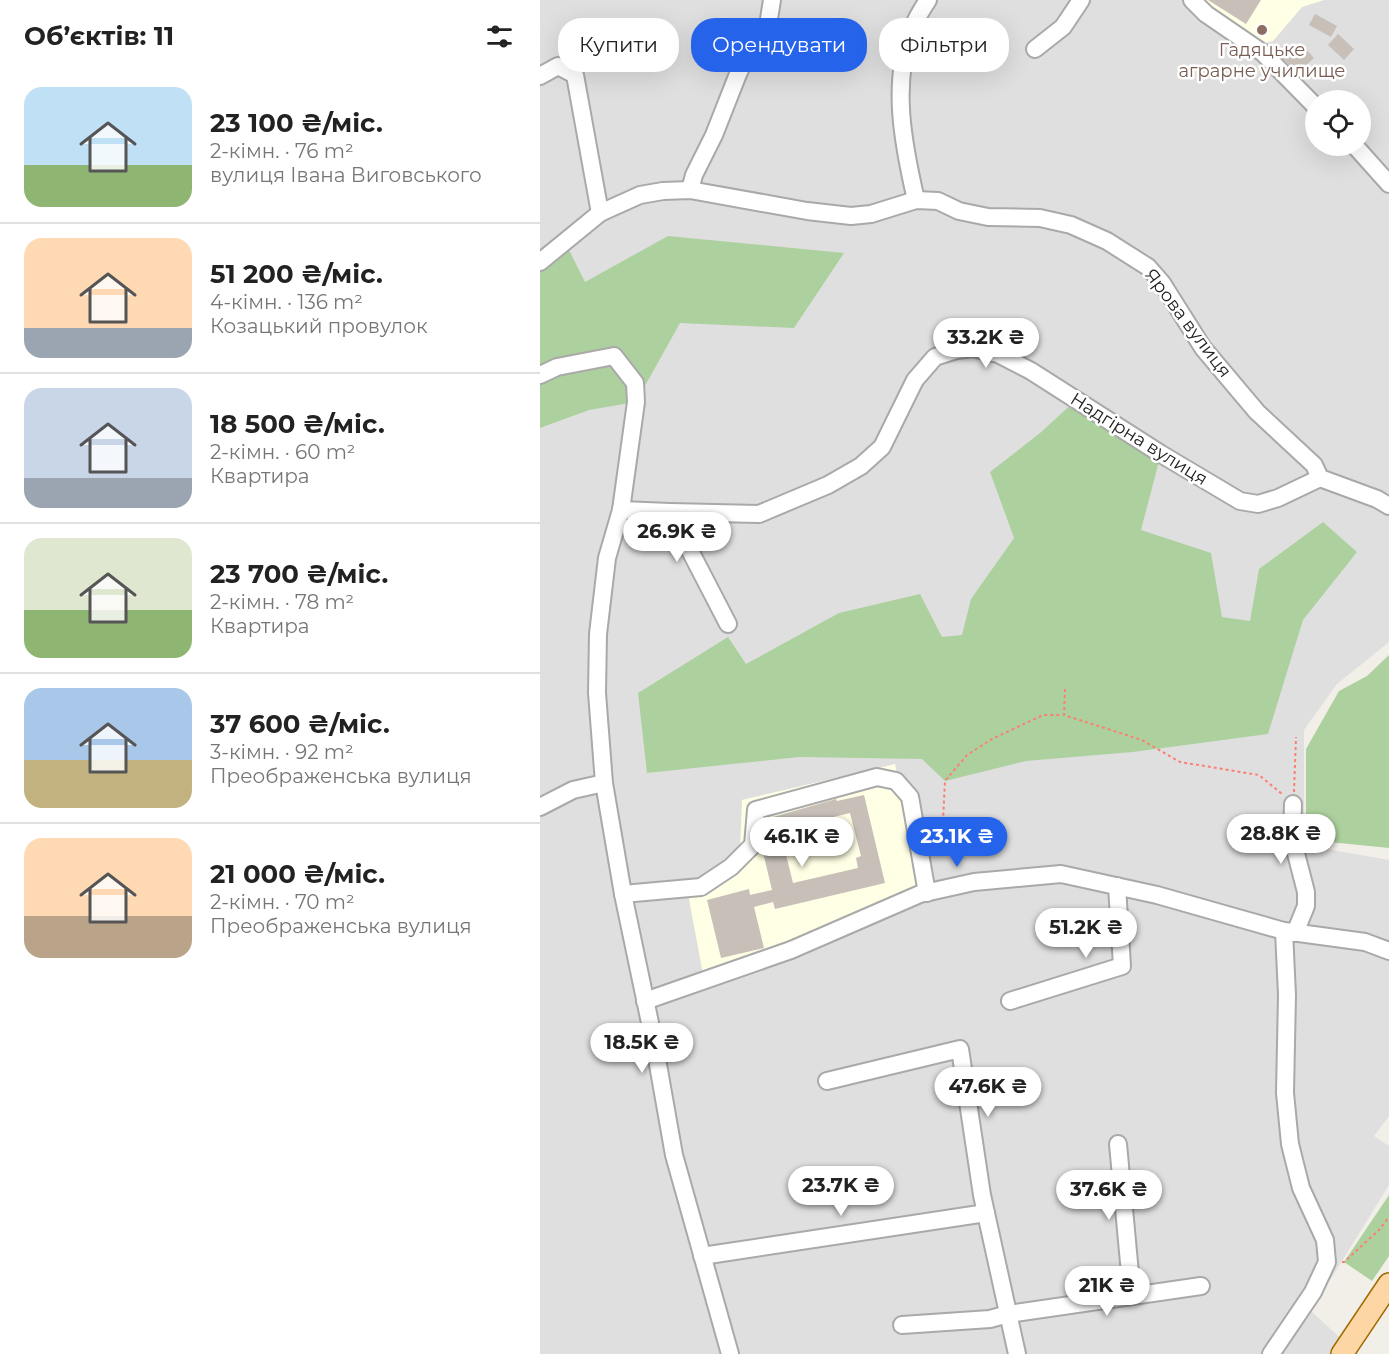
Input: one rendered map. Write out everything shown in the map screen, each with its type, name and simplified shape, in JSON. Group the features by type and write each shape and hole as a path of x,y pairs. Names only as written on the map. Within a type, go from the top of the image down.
{"main road":[{"path":"1341,1354 1389,1284"}],"street":[{"path":"690,190 694,175 714,135 738,74 753,43 768,25 772,0"},
{"path":"916,200 907,159 900,86 905,52 912,27 928,0"},
{"path":"1035,49 1063,27 1081,0"},
{"path":"1192,0 1206,15 1263,53 1305,96"},
{"path":"540,76 558,66 575,75 600,213"},
{"path":"1364,156 1389,184"},
{"name":"Ярова вулиця","path":"540,262 600,213 640,195 663,191 690,190 807,211 851,216 871,214 916,200 938,201 959,211 988,217 1040,218 1071,225 1107,241 1148,267 1162,283 1203,348 1257,412 1314,465 1320,478"},
{"name":"Надгірна вулиця","path":"621,510 759,514 828,485 861,466 882,447 915,380 934,357 973,348 998,354 1031,371 1161,454 1240,501 1258,504 1278,498 1320,478"},
{"path":"540,375 557,367 614,356 635,383 636,402 621,510 607,558 598,634 597,693 604,783 623,894 674,1155 730,1354"},
{"path":"1320,478 1389,506"},
{"path":"670,512 728,624"},
{"path":"623,894 701,887 731,867 753,845 756,810 877,777 896,781 910,797 927,893"},
{"path":"540,807 573,790 604,783"},
{"path":"1271,1354 1313,1292 1327,1262 1325,1240 1301,1188 1290,1144 1285,1093 1289,932 1306,906 1306,892 1292,838 1293,804"},
{"path":"645,1001 791,950 927,893 974,882 1061,874 1117,886 1289,932 1365,942 1389,951"},
{"path":"1010,1001 1122,966 1117,886"},
{"path":"827,1081 960,1049 986,1213 1017,1354"},
{"path":"1118,1144 1132,1295"},
{"path":"702,1256 986,1213"},
{"path":"902,1325 990,1319 1008,1314 1201,1286"}],"path":[{"path":"1064,716 1065,689"},
{"path":"915,827 943,820 945,781 967,755 993,739 1043,716 1064,716 1142,740 1180,762 1259,775 1293,804"},
{"path":"1293,804 1296,737"},
{"path":"1327,1262 1344,1262 1379,1230 1389,1216"}],"shaded area":[{"path":"540,0 1389,0 1389,642 1337,684 1304,730 1304,845 1389,860 1389,1116 1374,1136 1389,1146 1389,1185 1311,1311 1358,1354 540,1354"},
{"name":"Гадяцьке аграрне училище","path":"1200,0 1324,0 1302,7 1273,41 1262,44"},
{"path":"895,764 920,888 860,915 703,974 686,883 700,881 740,850 742,800"}],"green space":[{"path":"668,236 844,253 794,328 680,323 636,402 589,410 540,428 540,262 565,242 585,282"},
{"path":"1076,400 1161,454 1141,530 1211,553 1222,617 1250,621 1259,569 1323,522 1357,552 1303,620 1268,734 1133,752 1026,761 945,781 922,759 799,757 647,773 638,693 728,637 746,664 839,613 920,594 942,637 962,635 971,599 1014,538 990,472 1040,433"},
{"path":"1389,655 1389,848 1309,840 1306,818 1306,749 1339,691 1367,676"},
{"path":"1389,1195 1389,1256 1372,1281 1344,1262"}],"building":[{"path":"1208,0 1261,0 1246,24"},
{"path":"1315,14 1337,26 1331,37 1309,25"},
{"path":"1338,34 1354,49 1344,60 1328,45"},
{"path":"1294,45 1300,52 1305,48 1314,58 1298,73 1281,57"},
{"path":"864,795 885,883 775,909 773,902 754,907 764,948 721,958 707,900 749,889 750,895 772,890 762,848 766,819 836,799 837,801","holes":["850,813 861,856 856,858 858,868 793,883 780,830"]}],"place":[{"name":"Гадяцьке аграрне училище","path":"1262,30"}]}
